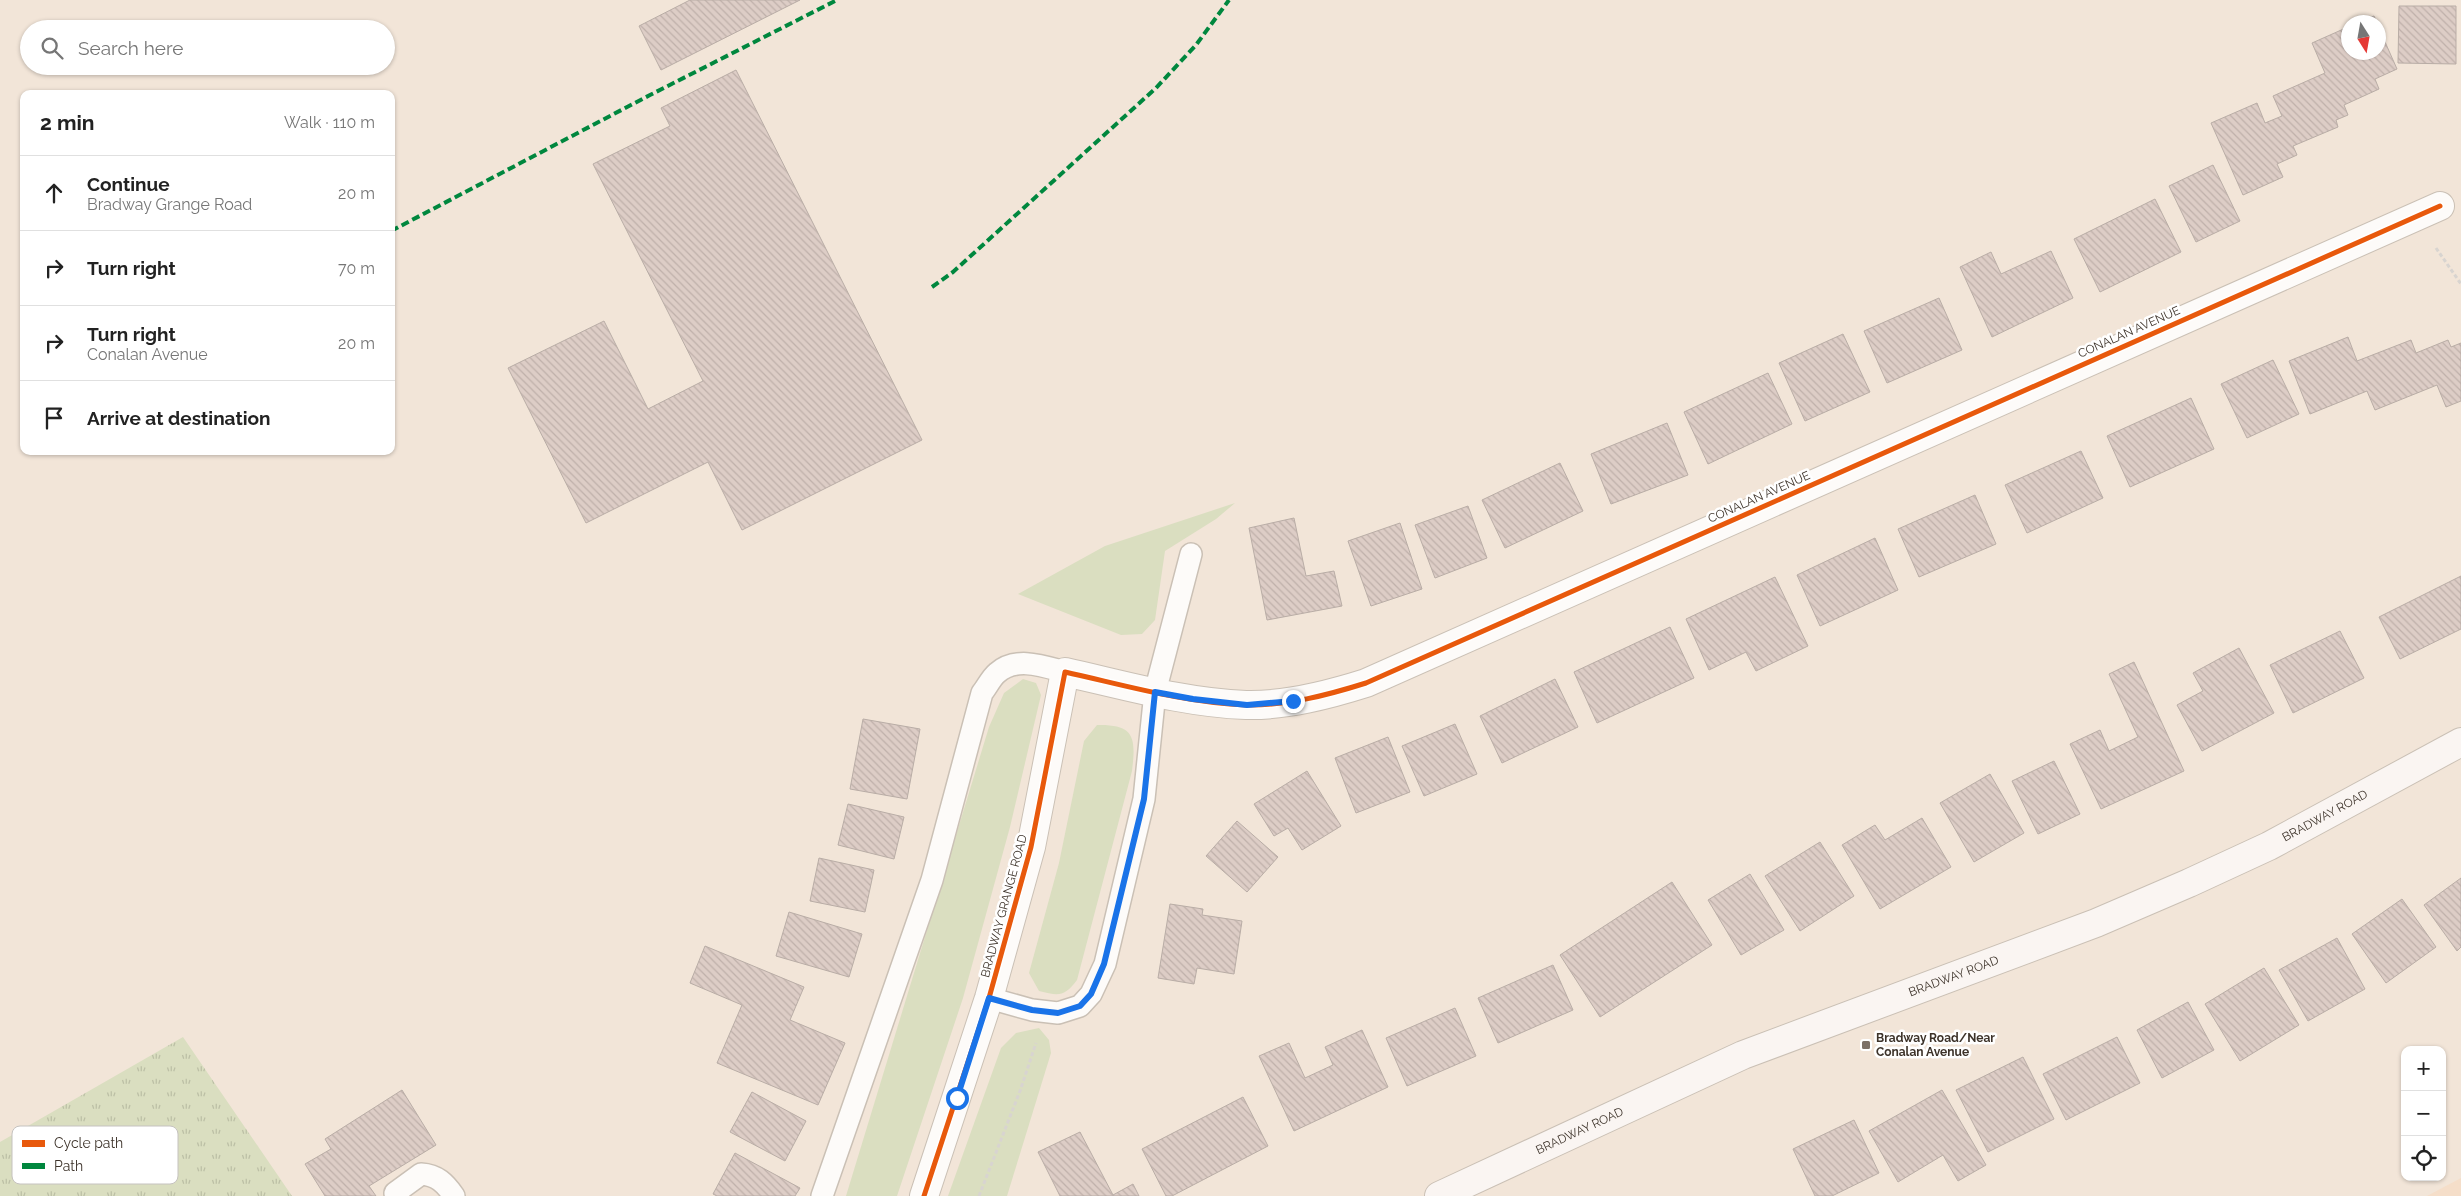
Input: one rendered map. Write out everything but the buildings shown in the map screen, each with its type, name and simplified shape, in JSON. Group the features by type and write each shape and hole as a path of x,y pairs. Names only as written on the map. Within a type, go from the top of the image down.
{"main road":[{"name":"BRADWAY ROAD","path":"1439,1196 1743,1055 2096,924 2189,883 2269,846 2461,742"}],"street":[{"name":"CONALAN AVENUE","path":"1065,672 1193,699 1247,705 1331,694 1366,682 2440,206"},
{"name":"BRADWAY GRANGE ROAD","path":"924,1196 989,998 1031,847 1065,672"}],"lane":[{"path":"989,998 1058,1013 1080,1006 1091,994 1104,964 1144,799 1155,692 1191,554"},
{"path":"822,1196 932,880 982,692 997,673 1018,663 1038,665 1065,672"},
{"path":"395,1193 421,1174 432,1175 446,1183 454,1196"}],"path":[{"path":"2415,218 2461,284"},
{"path":"979,1196 1020,1091 1046,1011"}],"shaded area":[{"path":"2461,1178 2461,1196 2427,1196"}],"green space":[{"path":"1235,503 1216,519 1165,551 1155,620 1142,634 1121,635 1018,594 1105,546"},
{"path":"1023,679 1036,683 1041,695 1010,827 963,998 897,1196 846,1196 989,727 1004,693"},
{"path":"1097,725 1119,727 1126,730 1130,735 1134,750 1132,771 1077,980 1065,992 1052,994 1039,991 1029,973 1059,863 1084,741"},
{"path":"1039,1028 1049,1040 1051,1053 1007,1196 948,1196 1001,1048 1016,1033"},
{"path":"183,1037 292,1196 0,1196 0,1142 12,1135 12,1184 178,1184 178,1126 28,1126"}],"marked path":[{"path":"395,229 650,95 837,0"},
{"path":"932,287 953,272 1156,88 1196,45 1229,0"}],"cycle path":[{"path":"924,1196 989,998 1031,847 1065,672 1177,697 1223,704 1246,705 1276,704 1307,699 1366,683 2440,206"}],"place":[{"name":"Bradway Road/Near Conalan Avenue","path":"1866,1045"}],"route":[{"path":"957,1098 989,998 1032,1010 1058,1013 1080,1006 1091,994 1104,964 1144,799 1155,692 1193,699 1247,705 1293,701"}]}
